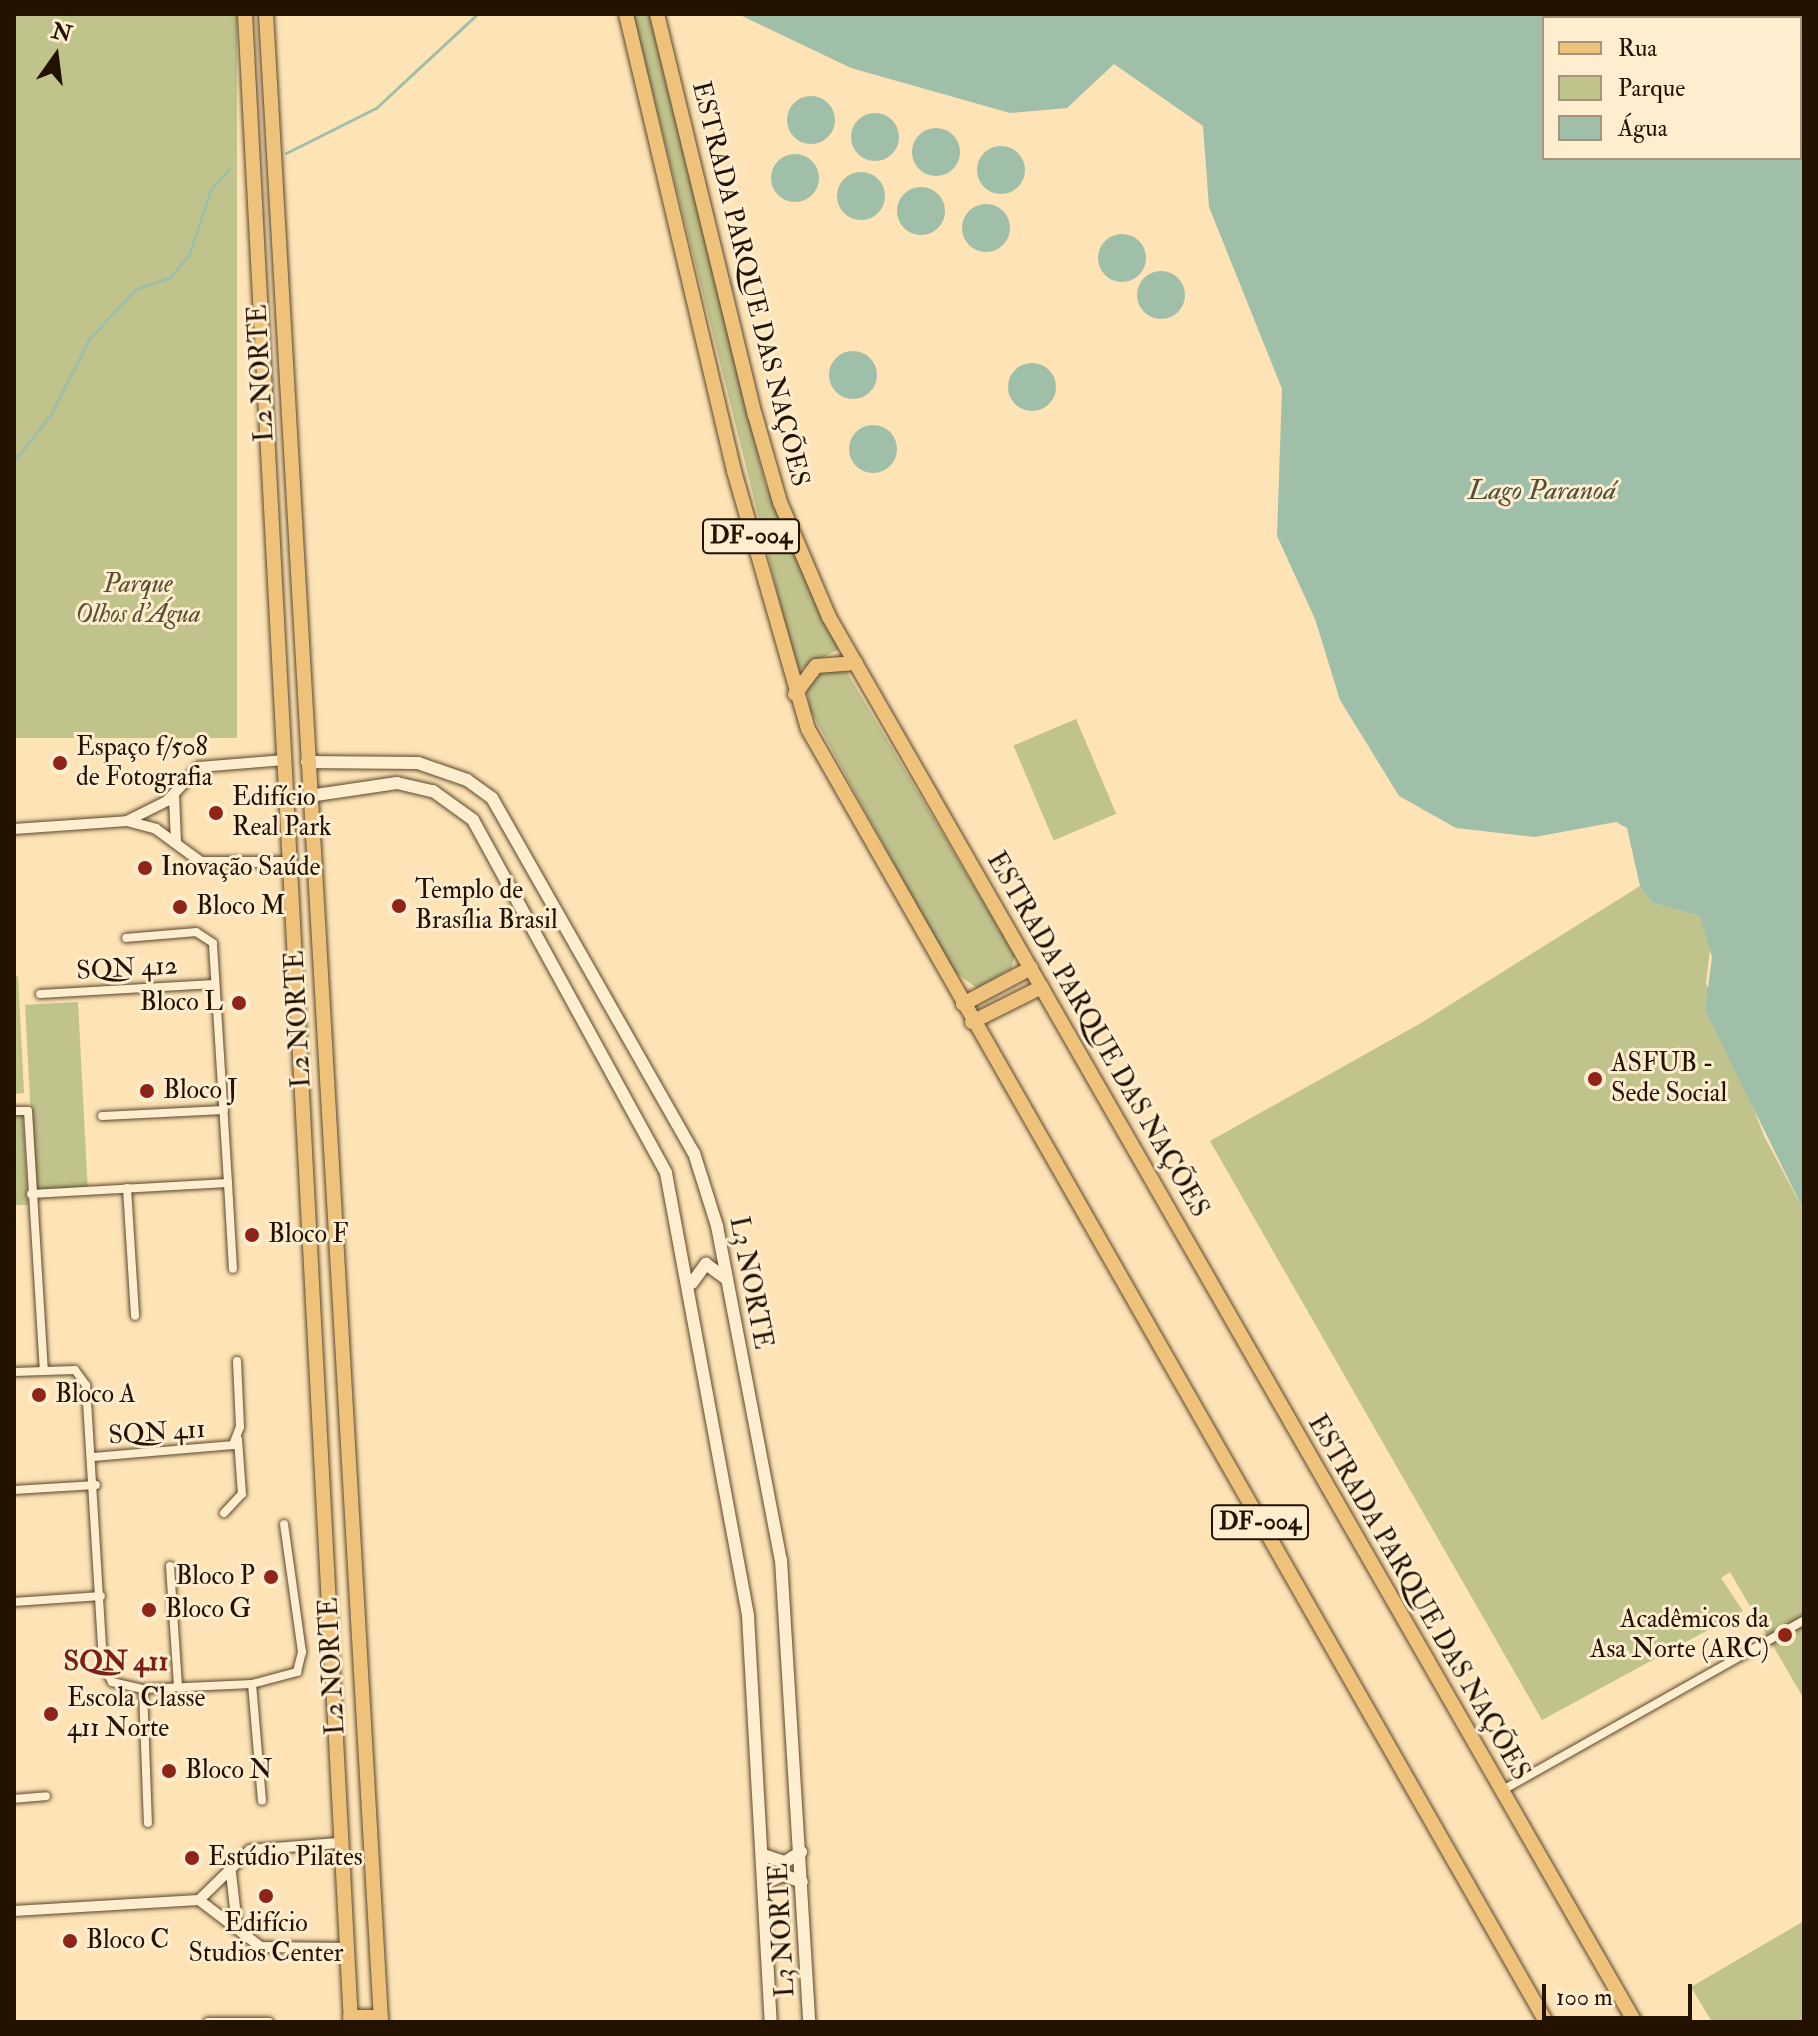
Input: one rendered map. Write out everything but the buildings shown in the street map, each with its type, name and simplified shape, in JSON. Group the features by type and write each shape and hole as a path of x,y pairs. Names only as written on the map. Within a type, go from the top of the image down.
{"main road":[{"name":"L2 NORTE","path":"245,14 290,862 324,1406 334,1771 350,2020"},
{"name":"L2 NORTE","path":"266,14 362,1773 381,2019"},
{"name":"DF-004","path":"626,14 734,471 795,694 822,757 1546,2022"},
{"name":"ESTRADA PARQUE DAS NAÇÕES","path":"657,14 780,502 856,663 1635,2022"},
{"path":"795,694 816,666 856,663"},
{"name":"L3 NORTE","path":"307,762 418,763 467,780 492,798 694,1153 729,1284 781,1560 809,2022"},
{"name":"L3 NORTE","path":"309,796 397,783 433,791 473,820 653,1144 691,1286 748,1616 771,2022"},
{"path":"295,932 318,931"},
{"path":"963,1004 1031,968"},
{"path":"972,1022 1042,987"},
{"path":"691,1286 706,1264 729,1284"},
{"path":"324,1406 343,1412"},
{"path":"334,1771 362,1773"},
{"path":"763,1855 785,1862 801,1852"},
{"path":"765,1883 783,1875 802,1882"},
{"path":"350,2020 381,2019"}],"street":[{"path":"14,829 127,821 174,795 206,765 285,760"},
{"path":"174,795 176,843"},
{"path":"127,821 176,843 201,862 290,862"},
{"name":"SQN 412","path":"126,938 203,933 213,943 233,1269"},
{"name":"SQN 412","path":"40,994 215,984"},
{"path":"102,1116 224,1110"},
{"path":"14,1111 28,1111 44,1370 14,1372"},
{"path":"31,1194 228,1183"},
{"path":"127,1188 135,1316"},
{"name":"SQN 411","path":"93,1457 226,1449 238,1439 237,1361"},
{"name":"SQN 411","path":"44,1370 75,1370 83,1377 96,1485 106,1676 143,1689 252,1684 290,1677 301,1665 284,1524"},
{"path":"224,1513 242,1494 238,1439"},
{"name":"SQN 411","path":"14,1490 96,1485"},
{"path":"170,1566 178,1686"},
{"path":"14,1602 101,1596"},
{"path":"1501,1791 1804,1620"},
{"path":"252,1684 262,1801"},
{"path":"143,1689 148,1823"},
{"path":"14,1799 46,1796"},
{"path":"14,1911 199,1900 231,1873 250,1850 338,1843"},
{"path":"231,1873 237,1926"},
{"path":"199,1900 269,1949 345,1948"},
{"path":"208,2022 269,2022"}],"green space":[{"name":"Parque Olhos d'Água","path":"14,14 237,14 237,738 14,738"},
{"path":"633,14 649,14 765,483 839,649 797,671"},
{"path":"845,669 1015,956 1011,969 977,988 953,971 810,710 807,689 821,670"},
{"path":"1076,719 1116,814 1054,840 1013,746"},
{"path":"1640,886 1652,903 1700,916 1711,941 1706,983 1764,1136 1804,1211 1804,1699 1730,1572 1721,1578 1743,1611 1542,1720 1210,1141 1421,1023"},
{"path":"18,976 24,1093 14,1094 14,977"},
{"path":"78,1002 88,1187 35,1190 25,1005"},
{"path":"14,1115 23,1115 28,1205 14,1205"},
{"path":"1804,1921 1804,2022 1712,2022 1691,1987"}],"water":[{"name":"Lago Paranoá","path":"738,14 1804,14 1804,1211 1705,1010 1712,957 1700,916 1652,903 1640,886 1627,828 1616,822 1535,837 1456,828 1399,796 1340,700 1315,619 1277,536 1282,389 1209,207 1203,126 1114,64 1067,108 1010,113 851,68"},
{"path":"811,96 820,97 828,103 834,111 834,129 828,137 820,143 811,144 802,143 794,137 788,129 787,120 788,111 794,103 802,97"},
{"path":"875,113 892,120 899,137 892,154 875,161 858,154 851,137 858,120"},
{"path":"936,128 953,135 960,152 953,169 936,176 919,169 912,152 919,135"},
{"path":"1001,146 1010,147 1018,153 1024,161 1024,179 1018,187 1010,193 1001,194 992,193 984,187 978,179 977,170 978,161 984,153 992,147"},
{"path":"795,154 804,155 812,161 818,169 818,187 812,195 804,201 795,202 786,201 778,195 772,187 771,178 772,169 778,161 786,155"},
{"path":"861,172 878,179 885,196 878,213 861,220 844,213 837,196 844,179"},
{"path":"921,187 938,194 945,211 938,228 921,235 904,228 897,211 904,194"},
{"path":"986,204 995,205 1003,211 1009,219 1009,237 1003,245 995,251 986,252 977,251 969,245 963,237 962,228 963,219 969,211 977,205"},
{"path":"1122,234 1139,241 1146,258 1139,275 1122,282 1105,275 1098,258 1105,241"},
{"path":"1161,271 1178,278 1185,295 1178,312 1161,319 1144,312 1137,295 1144,278"},
{"path":"853,351 870,358 877,375 870,392 853,399 836,392 829,375 836,358"},
{"path":"1032,363 1041,364 1049,370 1055,378 1055,396 1049,404 1041,410 1032,411 1023,410 1015,404 1009,396 1008,387 1009,378 1015,370 1023,364"},
{"path":"873,425 882,426 890,432 896,440 896,458 890,466 882,472 873,473 864,472 856,466 850,458 849,449 850,440 856,432 864,426"}],"waterway":[{"path":"286,153 376,108 477,14"},
{"path":"14,461 51,414 89,339 136,289 170,277 189,255 211,189 229,169"}],"place":[{"name":"Espaço f/508 de Fotografia","path":"60,763"},
{"name":"Edifício Real Park","path":"216,813"},
{"name":"Inovação Saúde","path":"145,868"},
{"name":"Templo de Brasília Brasil","path":"399,906"},
{"name":"Bloco M","path":"180,907"},
{"name":"Bloco L","path":"239,1003"},
{"name":"ASFUB - Sede Social","path":"1595,1079"},
{"name":"Bloco J","path":"147,1091"},
{"name":"Bloco F","path":"252,1235"},
{"name":"Bloco A","path":"39,1395"},
{"name":"Bloco P","path":"271,1577"},
{"name":"Bloco G","path":"149,1610"},
{"name":"Acadêmicos da Asa Norte (ARC)","path":"1785,1635"},
{"name":"Escola Classe 411 Norte","path":"51,1714"},
{"name":"Bloco N","path":"169,1771"},
{"name":"Estúdio Pilates","path":"192,1858"},
{"name":"Edifício Studios Center","path":"266,1896"},
{"name":"Bloco C","path":"70,1941"}],"district":[{"name":"SQN 411","path":"116,1662"}]}
